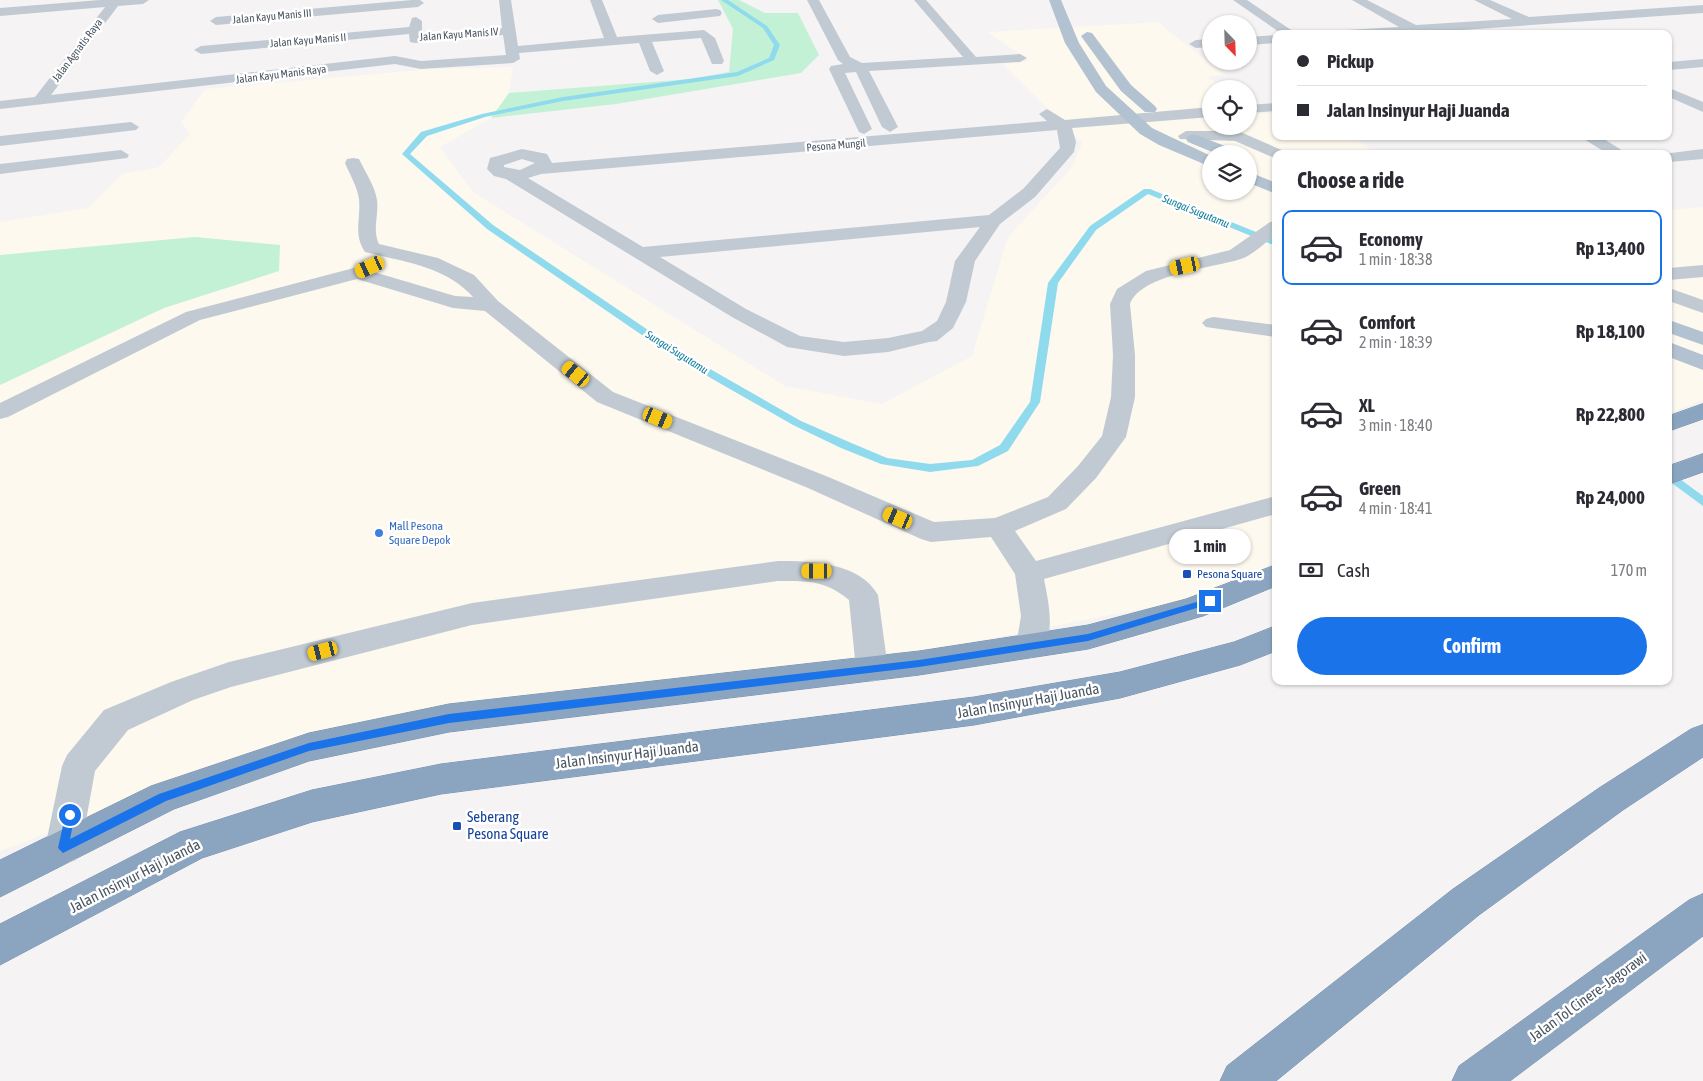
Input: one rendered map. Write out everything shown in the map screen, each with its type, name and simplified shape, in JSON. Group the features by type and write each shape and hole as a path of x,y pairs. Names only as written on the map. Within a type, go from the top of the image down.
{"highway":[{"path":"1672,423 1703,412"},
{"path":"1672,475 1703,462"},
{"path":"0,879 170,794 309,747 449,718 872,669 1088,637 1194,608 1272,577"},
{"name":"Jalan Insinyur Haji Juanda","path":"0,945 193,844 312,806 441,779 974,711 1120,685 1240,653 1272,640"},
{"path":"1242,1081 1466,902 1611,799 1703,739"},
{"name":"Jalan Tol Cinere–Jagorawi","path":"1474,1081 1703,913"}],"main road":[{"path":"1055,0 1072,43 1101,89 1146,131 1165,142 1202,158"},
{"path":"1081,24 1105,61 1126,88 1158,111 1186,136 1209,145"},
{"path":"1257,163 1267,167"},
{"path":"1257,181 1272,187"},
{"path":"1672,327 1703,339"},
{"path":"1672,350 1703,363"}],"street":[{"path":"1,12 14,0"},
{"path":"1,12 143,0"},
{"path":"505,0 513,50 704,34 709,38 717,61"},
{"path":"596,0 612,42"},
{"path":"813,0 864,129"},
{"path":"920,0 973,61"},
{"path":"1239,0 1285,30"},
{"path":"1358,0 1413,29"},
{"path":"1480,0 1546,30"},
{"name":"Jalan Agnatis Raya","path":"0,141 115,1"},
{"name":"Jalan Kayu Manis IV","path":"418,1 415,40 510,30"},
{"name":"Jalan Kayu Manis III","path":"216,21 418,1"},
{"path":"183,86 222,7"},
{"path":"1400,30 1703,9"},
{"path":"642,20 716,13"},
{"path":"604,24 623,22"},
{"name":"Jalan Kayu Manis II","path":"201,50 415,30"},
{"path":"644,39 657,71"},
{"path":"1258,40 1272,39"},
{"path":"1196,44 1202,44"},
{"name":"Jalan Kayu Manis Raya","path":"0,105 183,86 395,60 408,61 420,66 502,61 513,59 513,50"},
{"path":"840,65 861,68 1020,58"},
{"path":"1672,66 1703,63"},
{"path":"861,68 890,127"},
{"path":"1672,75 1703,72"},
{"path":"1672,82 1703,96"},
{"path":"1672,93 1703,108"},
{"path":"1257,97 1272,96"},
{"path":"1158,111 1202,103"},
{"path":"1257,108 1272,107"},
{"name":"Pesona Mungil","path":"540,163 864,129 1121,108 1158,111"},
{"path":"1158,111 1202,112"},
{"name":"Pesona Mungil","path":"540,163 1064,125 1134,119 1158,111"},
{"path":"540,163 511,174 638,254 739,313 796,342 844,349 929,336 946,324 956,302 966,261 994,220 1029,193 1068,149 1068,137 1064,125 1047,114"},
{"path":"0,141 131,127"},
{"path":"1186,136 1238,136 1272,151"},
{"path":"1594,140 1613,150"},
{"path":"1672,157 1703,154"},
{"path":"0,168 121,155"},
{"path":"353,164 366,193 368,213 366,238 372,248 431,262 467,279 491,305 605,397 817,482 931,532 998,527 1057,503 1087,472 1114,437 1123,398 1124,355 1120,304 1124,293 1152,275 1237,254 1272,229"},
{"path":"638,254 994,220"},
{"path":"0,412 193,316 357,273 397,254"},
{"path":"1672,274 1703,271"},
{"path":"357,273 453,302 491,305"},
{"path":"1672,295 1703,307"},
{"path":"1213,323 1272,330"},
{"path":"1029,573 1272,506"},
{"path":"998,527 1029,573 1036,616 1031,646"},
{"path":"63,848 79,766 116,720 182,690 229,675 472,614 778,571 817,571 846,580 863,595 872,669"}],"shaded area":[{"name":"Mall Pesona Square Depok","path":"1158,22 1202,57 1202,70 1218,70 1224,75 1208,77 1212,80 1202,80 1202,135 1257,135 1257,113 1272,113 1272,140 1357,140 1371,150 1272,150 1272,565 1173,603 772,681 324,729 0,851 0,385 164,308 278,271 280,246 195,237 0,255 0,222 88,208 122,174 159,167 190,134 181,122 205,89 431,69 513,67 509,93 491,118 440,147 473,192 785,386 882,404 972,356 1008,237 1072,167 1082,143 1003,64 1029,61 988,32"},
{"path":"1703,207 1703,400 1672,412 1672,210"}],"green space":[{"path":"718,0 739,0 765,13 798,13 819,55 801,73 616,104 491,118 509,93 691,79 729,72 733,29"},
{"path":"195,237 280,245 279,271 164,308 0,385 0,255"}],"waterway":[{"name":"Sungai Sugutamu","path":"724,0 765,27 777,45 772,59 738,74 563,99 484,115 424,134 406,154 490,227 678,355 797,423 845,445 885,461 930,468 974,463 1004,448 1035,402 1053,283 1093,228 1147,191 1272,241"},
{"name":"Sungai Sugutamu","path":"1672,477 1703,502"}],"place":[{"name":"Mall Pesona Square Depok","path":"379,533"},
{"name":"Pesona Square","path":"1187,574"},
{"name":"Seberang Pesona Square","path":"457,826"}],"route":[{"path":"70,815 63,848 163,797 309,747 449,718 919,663 1088,637 1194,608 1210,601"}]}
